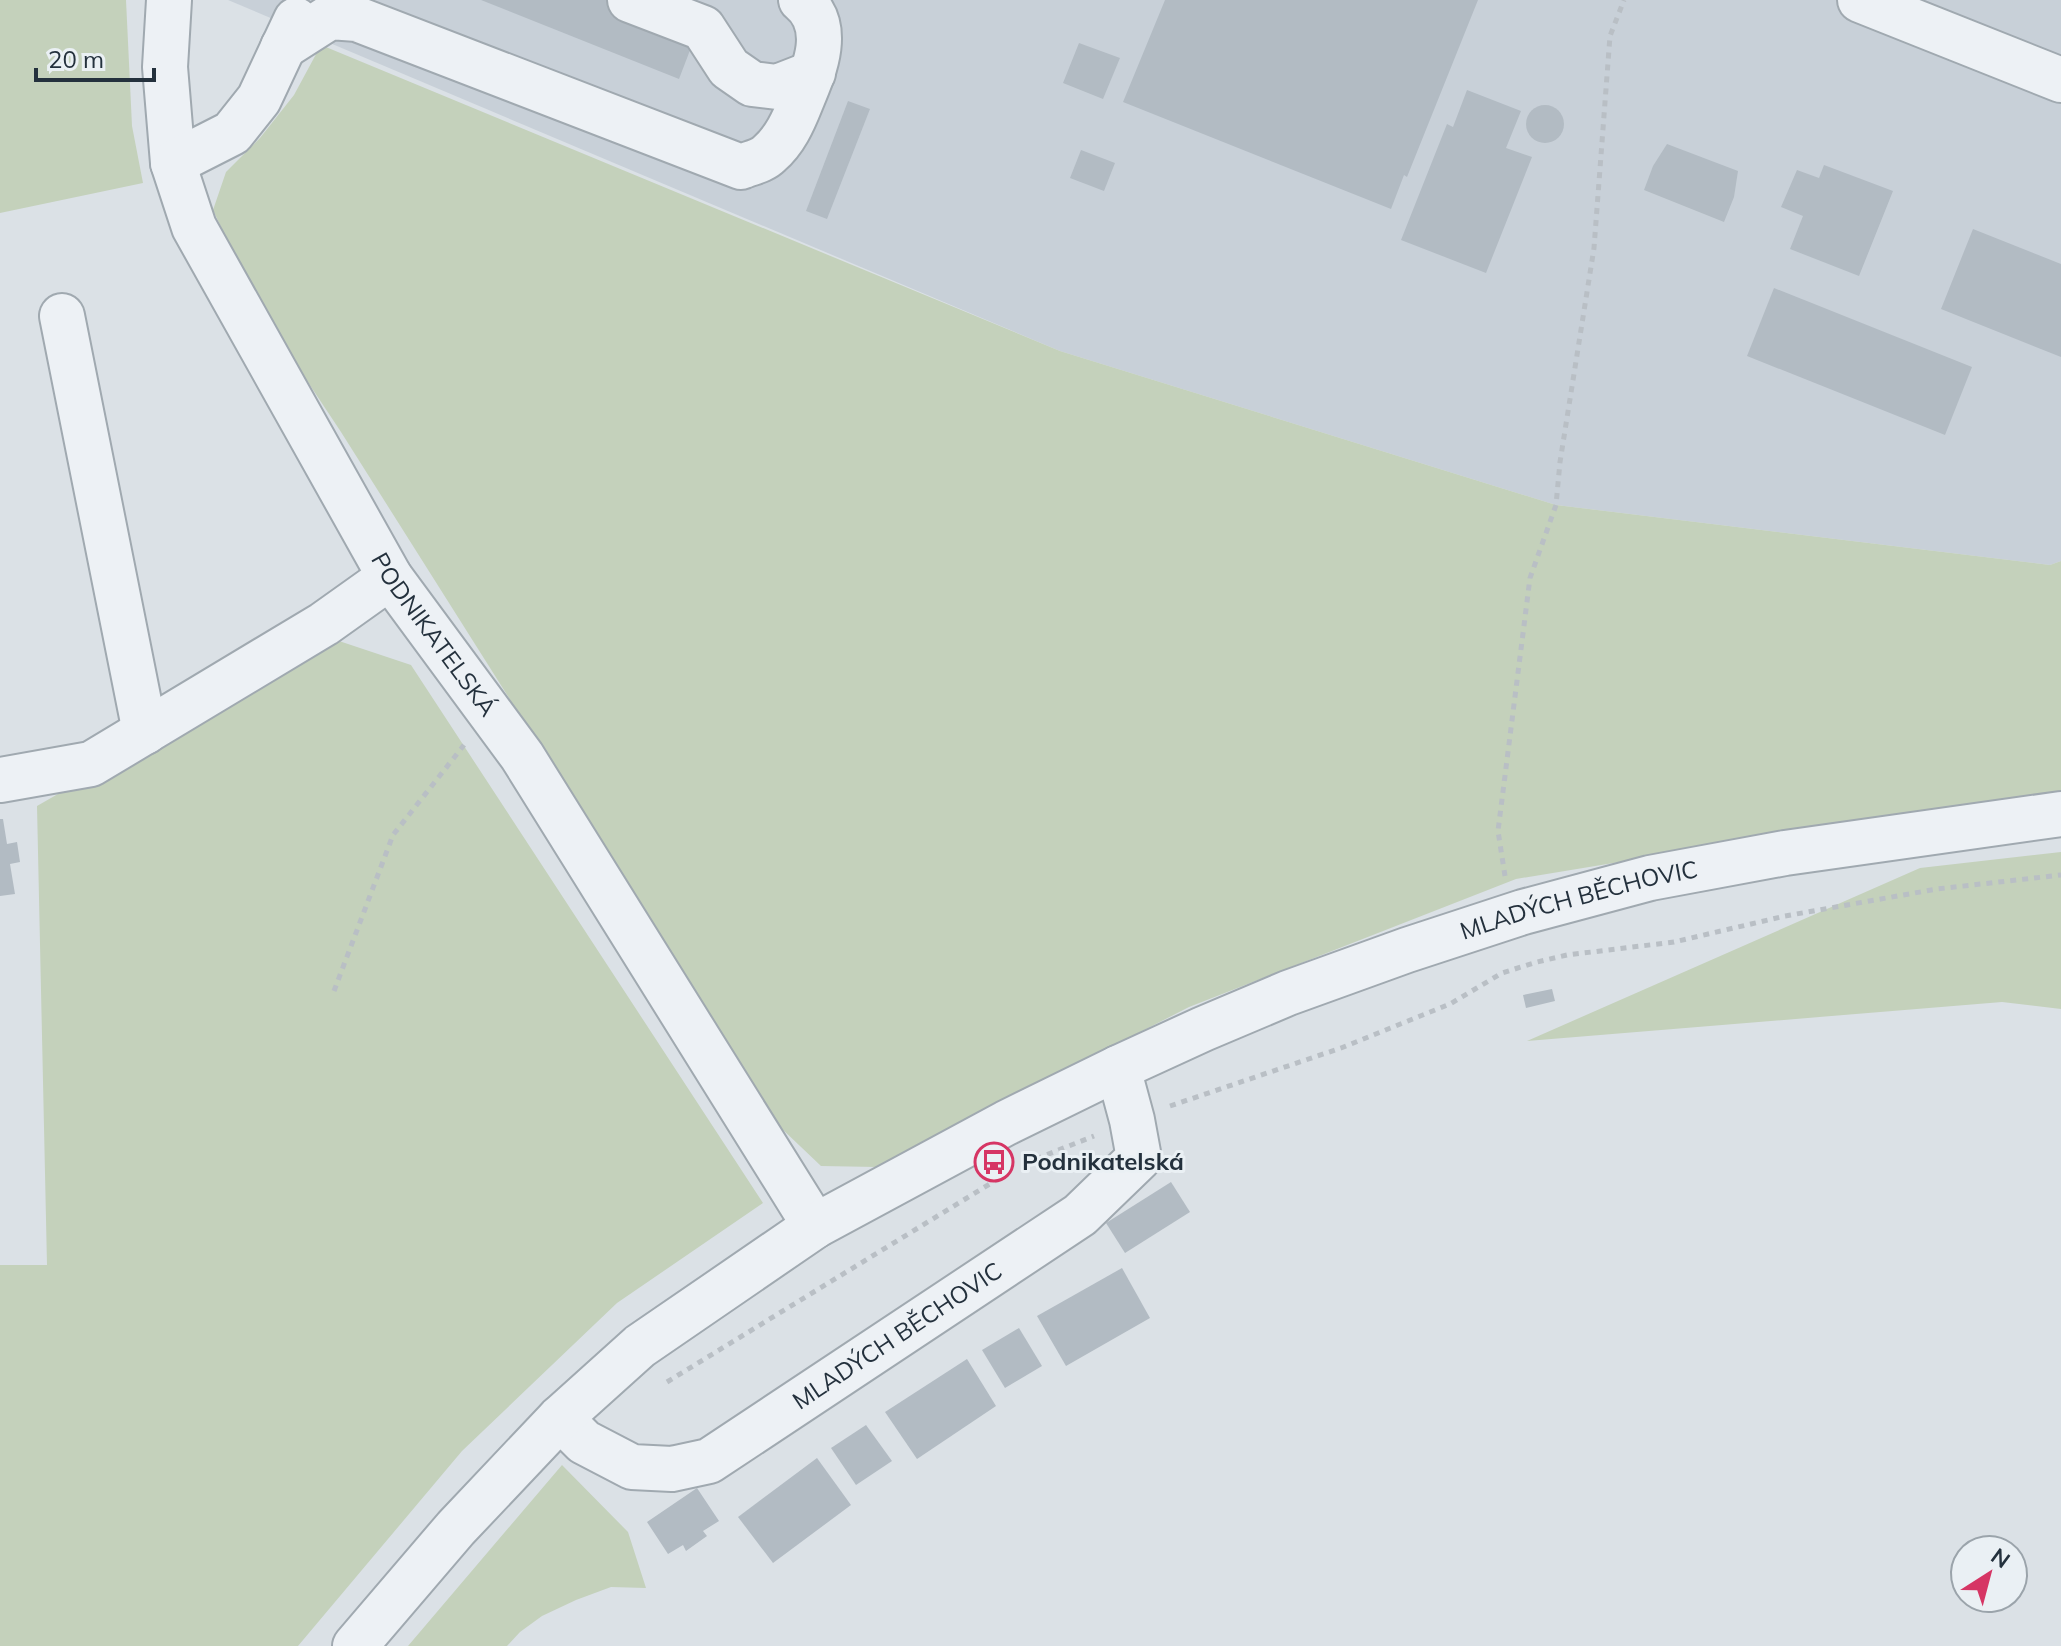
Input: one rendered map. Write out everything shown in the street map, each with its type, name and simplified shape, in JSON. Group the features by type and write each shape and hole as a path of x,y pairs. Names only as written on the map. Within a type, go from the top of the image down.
{"street":[{"name":"PODNIKATELSKÁ","path":"169,0 165,67 173,163 194,227 390,577 522,756 815,1226"},
{"path":"173,163 232,133 259,99 305,0"},
{"path":"630,0 703,28 729,68 752,84 777,87 813,73"},
{"path":"283,47 330,17 357,19 741,167 767,157 787,134 813,73 819,46 817,24 809,6 801,0"},
{"path":"1860,0 2061,80"},
{"path":"62,316 145,732"},
{"path":"0,780 91,764 324,624 390,577"},
{"name":"MLADÝCH BĚCHOVIC","path":"355,1646 456,1528 560,1418 640,1346 815,1226 1006,1123 1118,1068 1288,993 1523,912 1650,878 1785,853 2061,814"},
{"name":"MLADÝCH BĚCHOVIC","path":"560,1418 584,1442 632,1467 672,1469 709,1461 1080,1215 1139,1158 1118,1068"}],"path":[{"path":"1523,912 1504,875 1498,831 1530,578 1556,505 1594,248 1610,36 1624,0"},
{"path":"334,991 393,835 489,713"},
{"path":"1023,1164 1163,1108 1341,1048 1450,1004 1502,973 1537,962 1567,955 1674,942 1785,916 1937,889 2061,875"},
{"path":"663,1385 1010,1172"}],"shaded area":[{"path":"228,0 2061,0 2061,561 2050,565 1556,505 1060,351"}],"green space":[{"path":"0,0 126,0 132,126 143,183 0,213"},
{"path":"321,45 1060,351 1556,505 2050,565 2061,561 2061,795 1935,810 1516,879 1189,1007 877,1167 821,1166 780,1127 341,432 260,310 213,210 226,172 260,138 294,95"},
{"path":"330,638 411,665 763,1203 617,1303 462,1451 298,1646 0,1646 0,1265 47,1265 37,806"},
{"path":"2061,852 2061,1009 2002,1002 1527,1041 1920,868"},
{"path":"562,1465 628,1532 646,1588 611,1587 576,1600 542,1616 507,1646 408,1646"}],"building":[{"path":"481,0 616,0 697,32 679,79"},
{"path":"1165,0 1478,0 1407,177 1404,175 1391,209 1123,102"},
{"path":"1079,43 1120,58 1103,99 1063,83"},
{"path":"1467,90 1521,111 1506,148 1532,157 1486,273 1401,240 1447,124 1453,127"},
{"path":"848,101 870,109 827,219 806,211"},
{"path":"1545,105 1558,111 1564,124 1558,137 1545,143 1532,137 1526,124 1532,111"},
{"path":"1667,144 1738,171 1734,197 1724,222 1644,190 1653,166"},
{"path":"1081,150 1115,163 1104,191 1070,178"},
{"path":"1824,165 1893,191 1859,276 1790,249 1803,216 1781,207 1797,170 1819,178"},
{"path":"1973,229 2061,264 2061,357 1941,309"},
{"path":"1774,288 1972,367 1945,435 1747,356"},
{"path":"0,819 3,819 7,844 17,842 20,862 10,864 15,894 0,896"},
{"path":"1552,989 1555,1001 1526,1008 1523,995"},
{"path":"1171,1182 1190,1212 1125,1253 1106,1223"},
{"path":"1122,1268 1150,1318 1066,1366 1037,1316"},
{"path":"1019,1328 1042,1366 1005,1388 982,1350"},
{"path":"967,1359 996,1406 917,1459 885,1412"},
{"path":"866,1425 892,1461 856,1485 831,1448"},
{"path":"817,1458 851,1505 773,1563 738,1517"},
{"path":"697,1488 719,1521 703,1531 707,1536 686,1551 683,1545 668,1554 647,1522"}],"place":[{"name":"Podnikatelská","path":"994,1162"}]}
